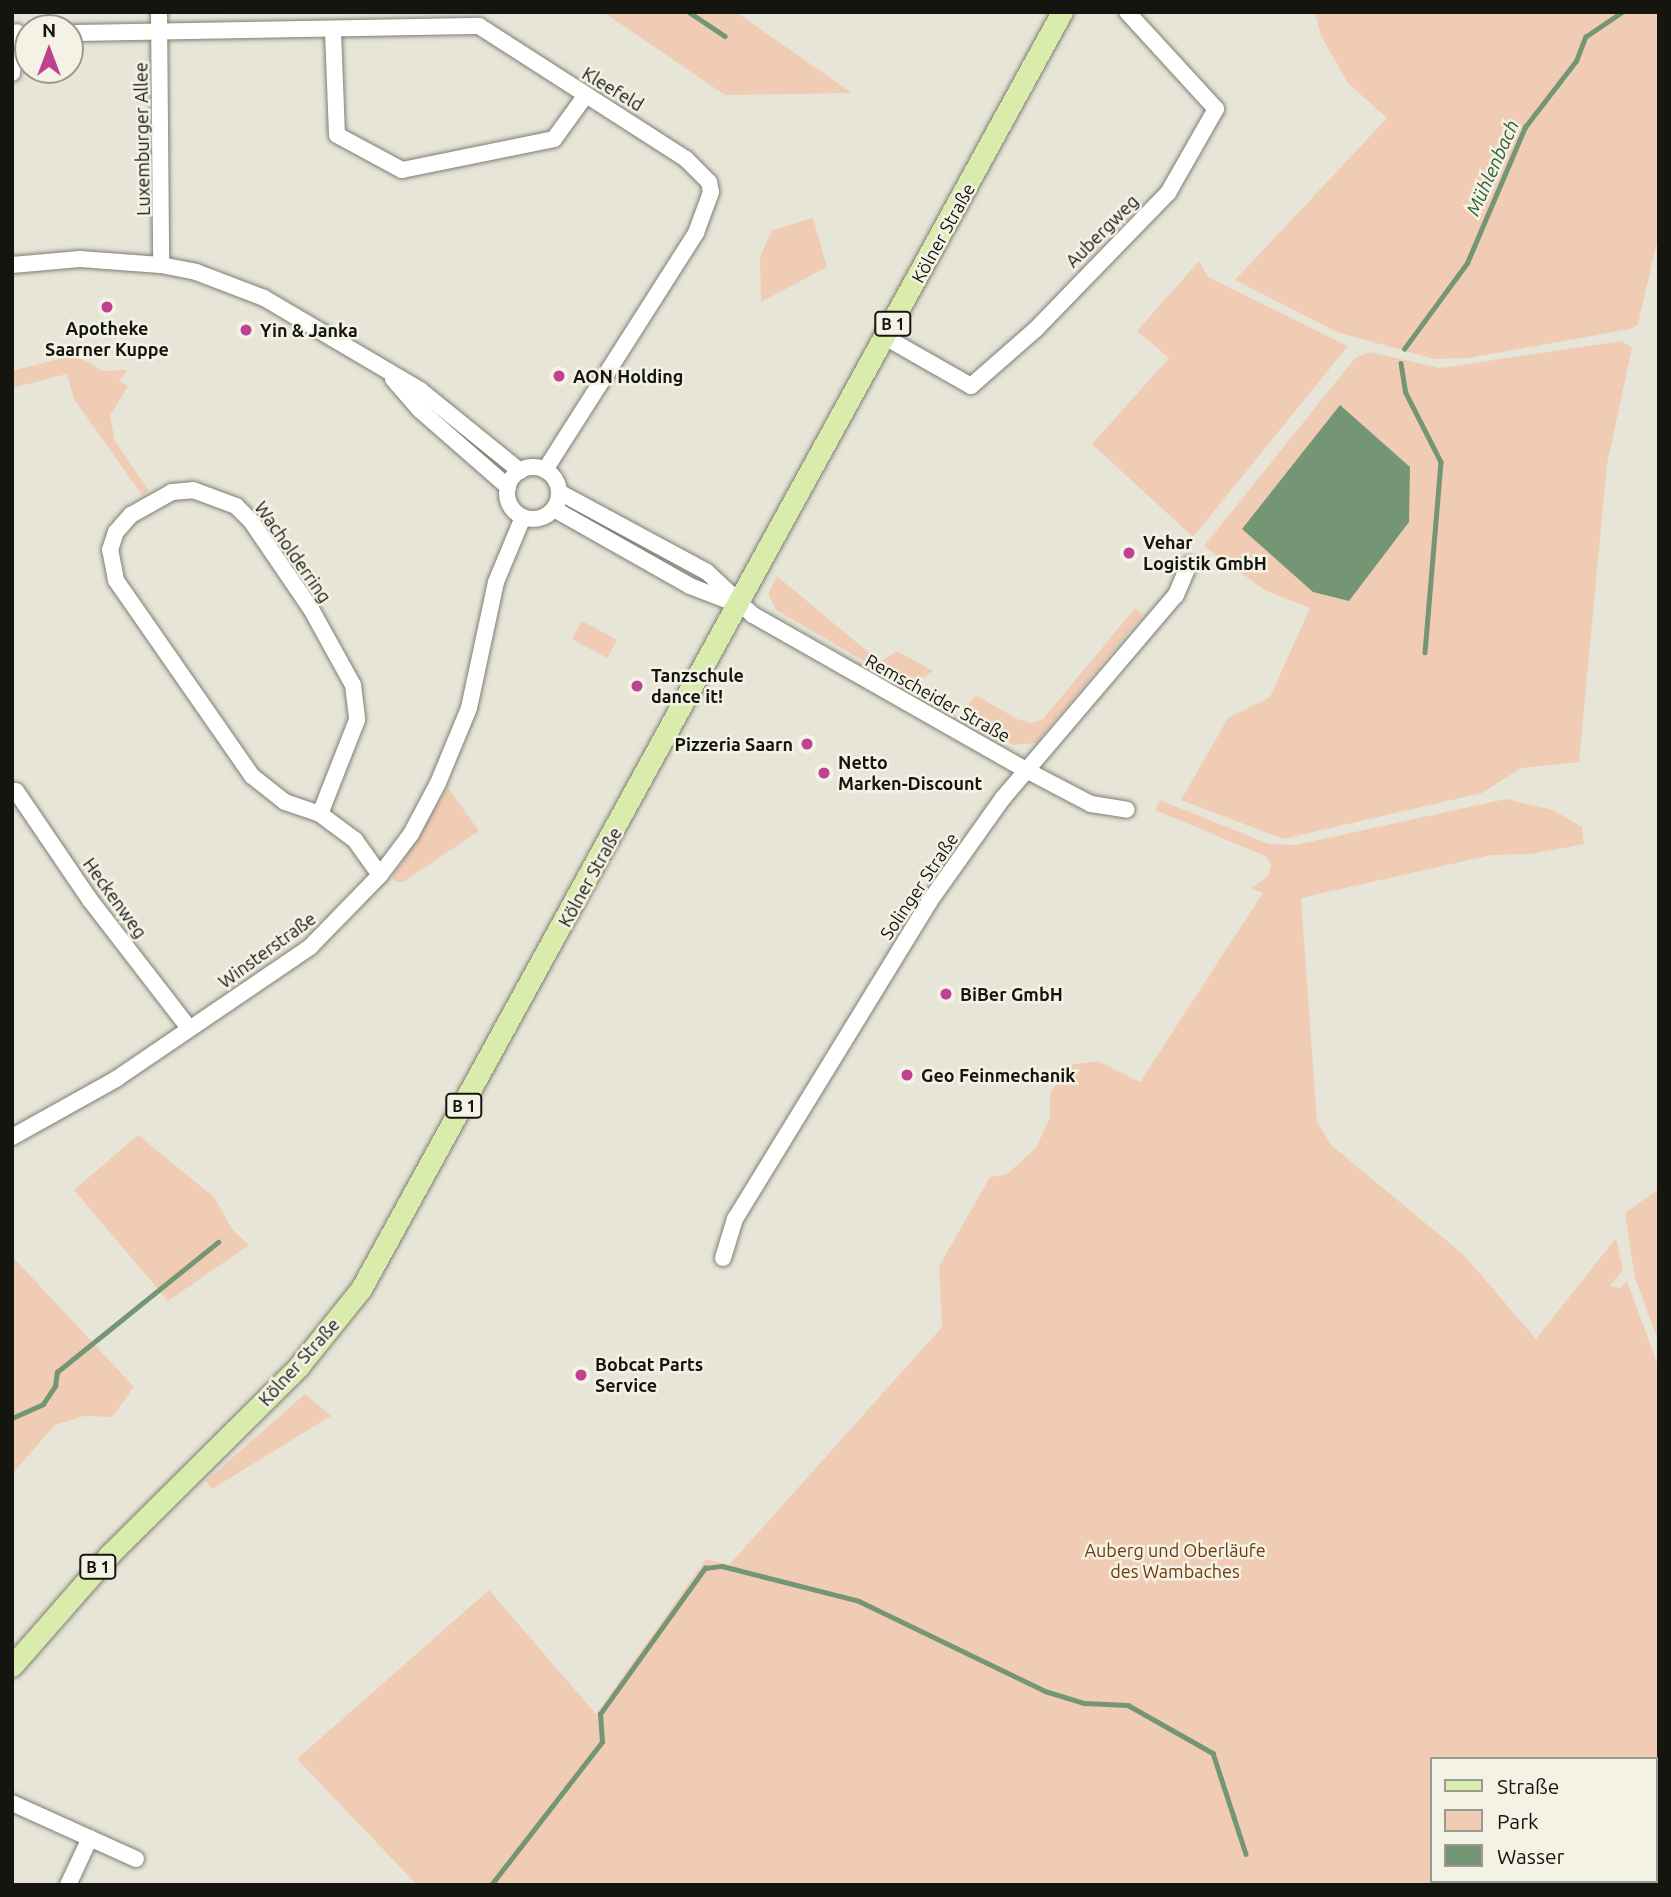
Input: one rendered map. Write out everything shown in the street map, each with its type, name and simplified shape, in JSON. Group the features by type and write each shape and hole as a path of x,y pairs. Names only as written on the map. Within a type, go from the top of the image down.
{"main road":[{"name":"Kölner Straße","path":"12,1666 110,1554 299,1366 361,1289 1062,12"}],"street":[{"name":"Luxemburger Allee","path":"159,12 161,265"},
{"name":"Aubergweg","path":"885,338 971,386 1036,329 1168,193 1216,109 1127,12"},
{"name":"Kleefeld","path":"84,33 483,27 686,159 709,182 712,192 682,259 662,283 545,470"},
{"path":"333,31 337,135 402,170 554,139 586,95"},
{"path":"12,265 70,259 161,265 197,272 264,299 420,390 520,471 545,470 559,492 707,572 738,604"},
{"path":"383,369 420,410 508,487 510,505 523,517 541,518 554,509 559,492"},
{"path":"508,487 520,471"},
{"name":"Wacholderring","path":"320,814 357,720 354,685 311,610 236,506 193,490 151,500 116,532 110,550 116,580 252,776 285,802 320,814 355,840 380,875"},
{"path":"554,509 690,586 738,604"},
{"name":"Winsterstraße","path":"12,1137 116,1079 310,947 380,875 422,813 464,721 496,582 523,517"},
{"name":"Solinger Straße","path":"723,1258 735,1219 901,947 1026,770 1135,647 1176,595 1189,565"},
{"name":"Remscheider Straße","path":"738,604 1026,770 1091,804 1127,810"},
{"name":"Heckenweg","path":"12,793 16,791 90,900 189,1028"},
{"path":"12,1804 136,1860"},
{"path":"68,1885 90,1838"}],"green space":[{"path":"603,12 736,12 852,93 725,95"},
{"path":"1315,12 1659,12 1659,233 1638,324 1631,329 1468,358 1434,359 1337,332 1235,280 1387,118 1348,83 1321,36"},
{"path":"813,218 827,267 761,302 760,257 772,230"},
{"path":"1199,261 1208,277 1348,346 1193,537 1092,444 1169,358 1137,331"},
{"path":"1622,341 1632,348 1607,464 1579,762 1521,768 1482,793 1283,839 1181,800 1228,718 1270,697 1310,608 1266,591 1204,546 1355,358 1370,352 1440,368"},
{"path":"75,355 103,371 127,370 119,381 128,386 110,416 115,441 149,491 142,495 74,399 67,374 12,388 12,371"},
{"path":"777,576 880,662 897,651 933,671 909,687 776,610 768,594"},
{"path":"1135,608 1143,615 1036,743 1013,745 962,714 976,695 1017,719 1031,723 1043,719"},
{"path":"582,621 617,640 607,658 572,639"},
{"path":"448,788 479,831 403,882 396,882 392,878"},
{"name":"Auberg und Oberläufe des Wambaches","path":"1506,799 1553,810 1582,827 1584,844 1531,854 1491,855 1301,898 1317,1122 1332,1146 1464,1255 1536,1339 1616,1238 1623,1270 1610,1286 1620,1288 1627,1281 1659,1368 1659,1885 417,1885 297,1759 489,1590 596,1714 706,1559 729,1565 942,1327 939,1266 990,1177 1007,1174 1036,1148 1050,1117 1050,1093 1070,1065 1098,1061 1140,1082 1263,893 1251,888 1268,876 1271,865 1265,856 1155,810 1160,800 1269,844 1295,845"},
{"path":"138,1135 214,1197 232,1229 249,1245 168,1301 74,1190"},
{"path":"1659,1189 1659,1343 1635,1278 1625,1213"},
{"path":"12,1256 134,1387 112,1417 84,1416 55,1425 12,1474"},
{"path":"305,1394 331,1416 212,1489 206,1481"}],"water":[{"path":"1340,405 1410,467 1409,522 1349,601 1313,592 1242,529"}],"waterway":[{"path":"689,12 725,36"},
{"name":"Mühlenbach","path":"1404,349 1467,263 1525,127 1576,61 1585,37 1622,12"},
{"name":"Mühlenbach","path":"1401,363 1406,393 1441,462 1425,652"},
{"path":"12,1418 43,1404 55,1386 57,1372 218,1242"},
{"path":"491,1885 602,1742 600,1714 705,1568 722,1566 859,1601 1045,1691 1084,1703 1128,1705 1213,1753 1246,1854"}],"place":[{"name":"Apotheke Saarner Kuppe","path":"107,307"},
{"name":"Yin & Janka","path":"246,330"},
{"name":"AON Holding","path":"559,376"},
{"name":"Vehar Logistik GmbH","path":"1129,553"},
{"name":"Tanzschule dance it!","path":"637,686"},
{"name":"Pizzeria Saarn","path":"807,744"},
{"name":"Netto Marken-Discount","path":"824,773"},
{"name":"BiBer GmbH","path":"946,994"},
{"name":"Geo Feinmechanik","path":"907,1075"},
{"name":"Bobcat Parts Service","path":"581,1375"}]}
